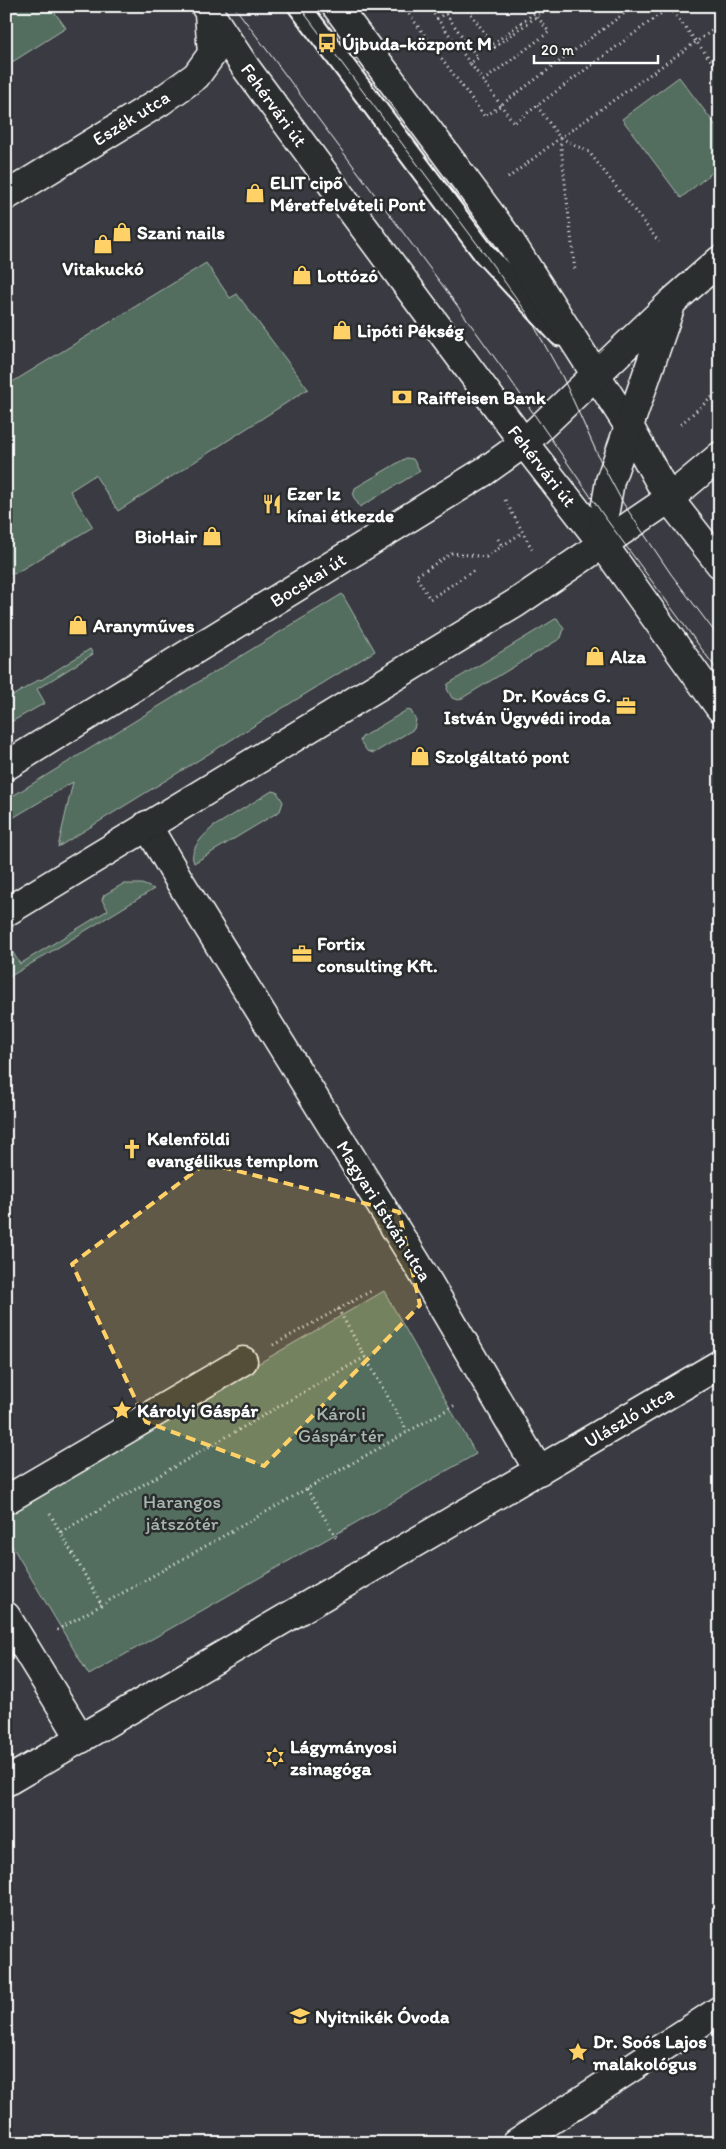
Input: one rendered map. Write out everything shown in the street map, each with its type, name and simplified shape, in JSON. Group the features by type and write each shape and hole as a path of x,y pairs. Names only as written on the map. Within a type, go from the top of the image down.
{"street":[{"path":"336,6 508,238 630,428 669,498 720,564"},
{"name":"Eszék utca","path":"6,196 161,101 196,76 212,54 207,8"},
{"name":"Fehérvári út","path":"207,8 246,68 524,443 602,543 720,708"},
{"name":"Bocskai út","path":"6,766 485,471 524,443 672,302 720,260"},
{"path":"602,543 610,481 630,428 672,302"},
{"path":"6,912 516,602 669,498 720,456"},
{"name":"Magyari István utca","path":"147,825 179,880 418,1265 539,1471"},
{"path":"6,1500 243,1361"},
{"name":"Ulászló utca","path":"539,1471 720,1364"},
{"path":"6,1782 539,1471"},
{"path":"6,1616 81,1739"},
{"path":"516,2143 720,2010"}],"lane":[{"path":"299,6 484,253 596,374"}],"path":[{"path":"403,6 485,117 634,6"},
{"path":"428,6 514,122 670,7 720,72"},
{"path":"440,6 478,58 470,64"},
{"path":"437,19 454,6"},
{"path":"463,6 495,48 551,6"},
{"path":"463,6 492,46 544,6"},
{"path":"483,81 549,32 535,13"},
{"path":"508,178 560,138 720,25"},
{"path":"537,106 560,138 589,152 659,242"},
{"path":"560,138 575,271"},
{"path":"681,424 720,390"},
{"path":"504,498 535,554"},
{"path":"473,571 430,599 416,576 452,553 486,557 523,532"},
{"path":"498,539 502,546"},
{"path":"243,1361 373,1290"},
{"path":"338,1309 408,1431"},
{"path":"60,1532 365,1357"},
{"path":"56,1630 456,1404"},
{"path":"33,1485 102,1605"},
{"path":"307,1489 338,1540"}],"highlighted area":[{"path":"206,1163 399,1212 420,1305 264,1466 146,1422 72,1264"}],"green space":[{"path":"6,6 50,6 66,28 6,66"},
{"path":"679,77 720,131 720,166 681,198 622,119"},
{"path":"206,263 230,298 237,294 308,389 118,511 95,475 70,491 93,527 14,574 6,571 6,386"},
{"path":"406,458 413,459 420,471 360,507 353,496 355,488"},
{"path":"342,594 375,651 58,847 73,782 6,822 6,800"},
{"path":"557,618 564,629 561,638 459,700 452,698 447,689 448,684"},
{"path":"90,649 93,654 37,689 45,703 11,722 6,714 6,700"},
{"path":"407,710 411,711 416,720 414,729 374,753 367,751 360,741 362,737"},
{"path":"272,791 277,792 283,802 280,811 194,863 193,853 195,848 213,827"},
{"path":"123,884 142,884 154,889 6,979 6,955 12,951 20,964 108,910 102,900 104,895"},
{"name":"Károli Gáspár tér","path":"384,1291 476,1454 89,1675 6,1536 6,1514 171,1414"}],"tram line":[{"path":"234,6 443,286 604,516 720,674"},
{"path":"299,6 527,313 563,378 601,462 623,503 671,574 720,639"}],"place":[{"name":"Újbuda-központ M","path":"327,43"},
{"name":"ELIT cipő Méretfelvételi Pont","path":"255,193"},
{"name":"Szani nails","path":"122,232"},
{"name":"Vitakuckó","path":"103,244"},
{"name":"Lottózó","path":"302,275"},
{"name":"Lipóti Pékség","path":"342,330"},
{"name":"Raiffeisen Bank","path":"402,397"},
{"name":"Ezer Iz kínai étkezde","path":"272,504"},
{"name":"BioHair","path":"212,536"},
{"name":"Aranyműves","path":"78,625"},
{"name":"Alza","path":"595,656"},
{"name":"Dr. Kovács G. István Ügyvédi iroda","path":"626,706"},
{"name":"Szolgáltató pont","path":"420,756"},
{"name":"Fortix consulting Kft.","path":"302,954"},
{"name":"Kelenföldi evangélikus templom","path":"132,1149"},
{"name":"Károlyi Gáspár","path":"122,1410"},
{"name":"Lágymányosi zsinagóga","path":"275,1757"},
{"name":"Nyitnikék Óvoda","path":"300,2016"},
{"name":"Dr. Soós Lajos malakológus","path":"578,2052"}],"park label":[{"name":"Harangos játszótér","path":"182,1512"}]}
